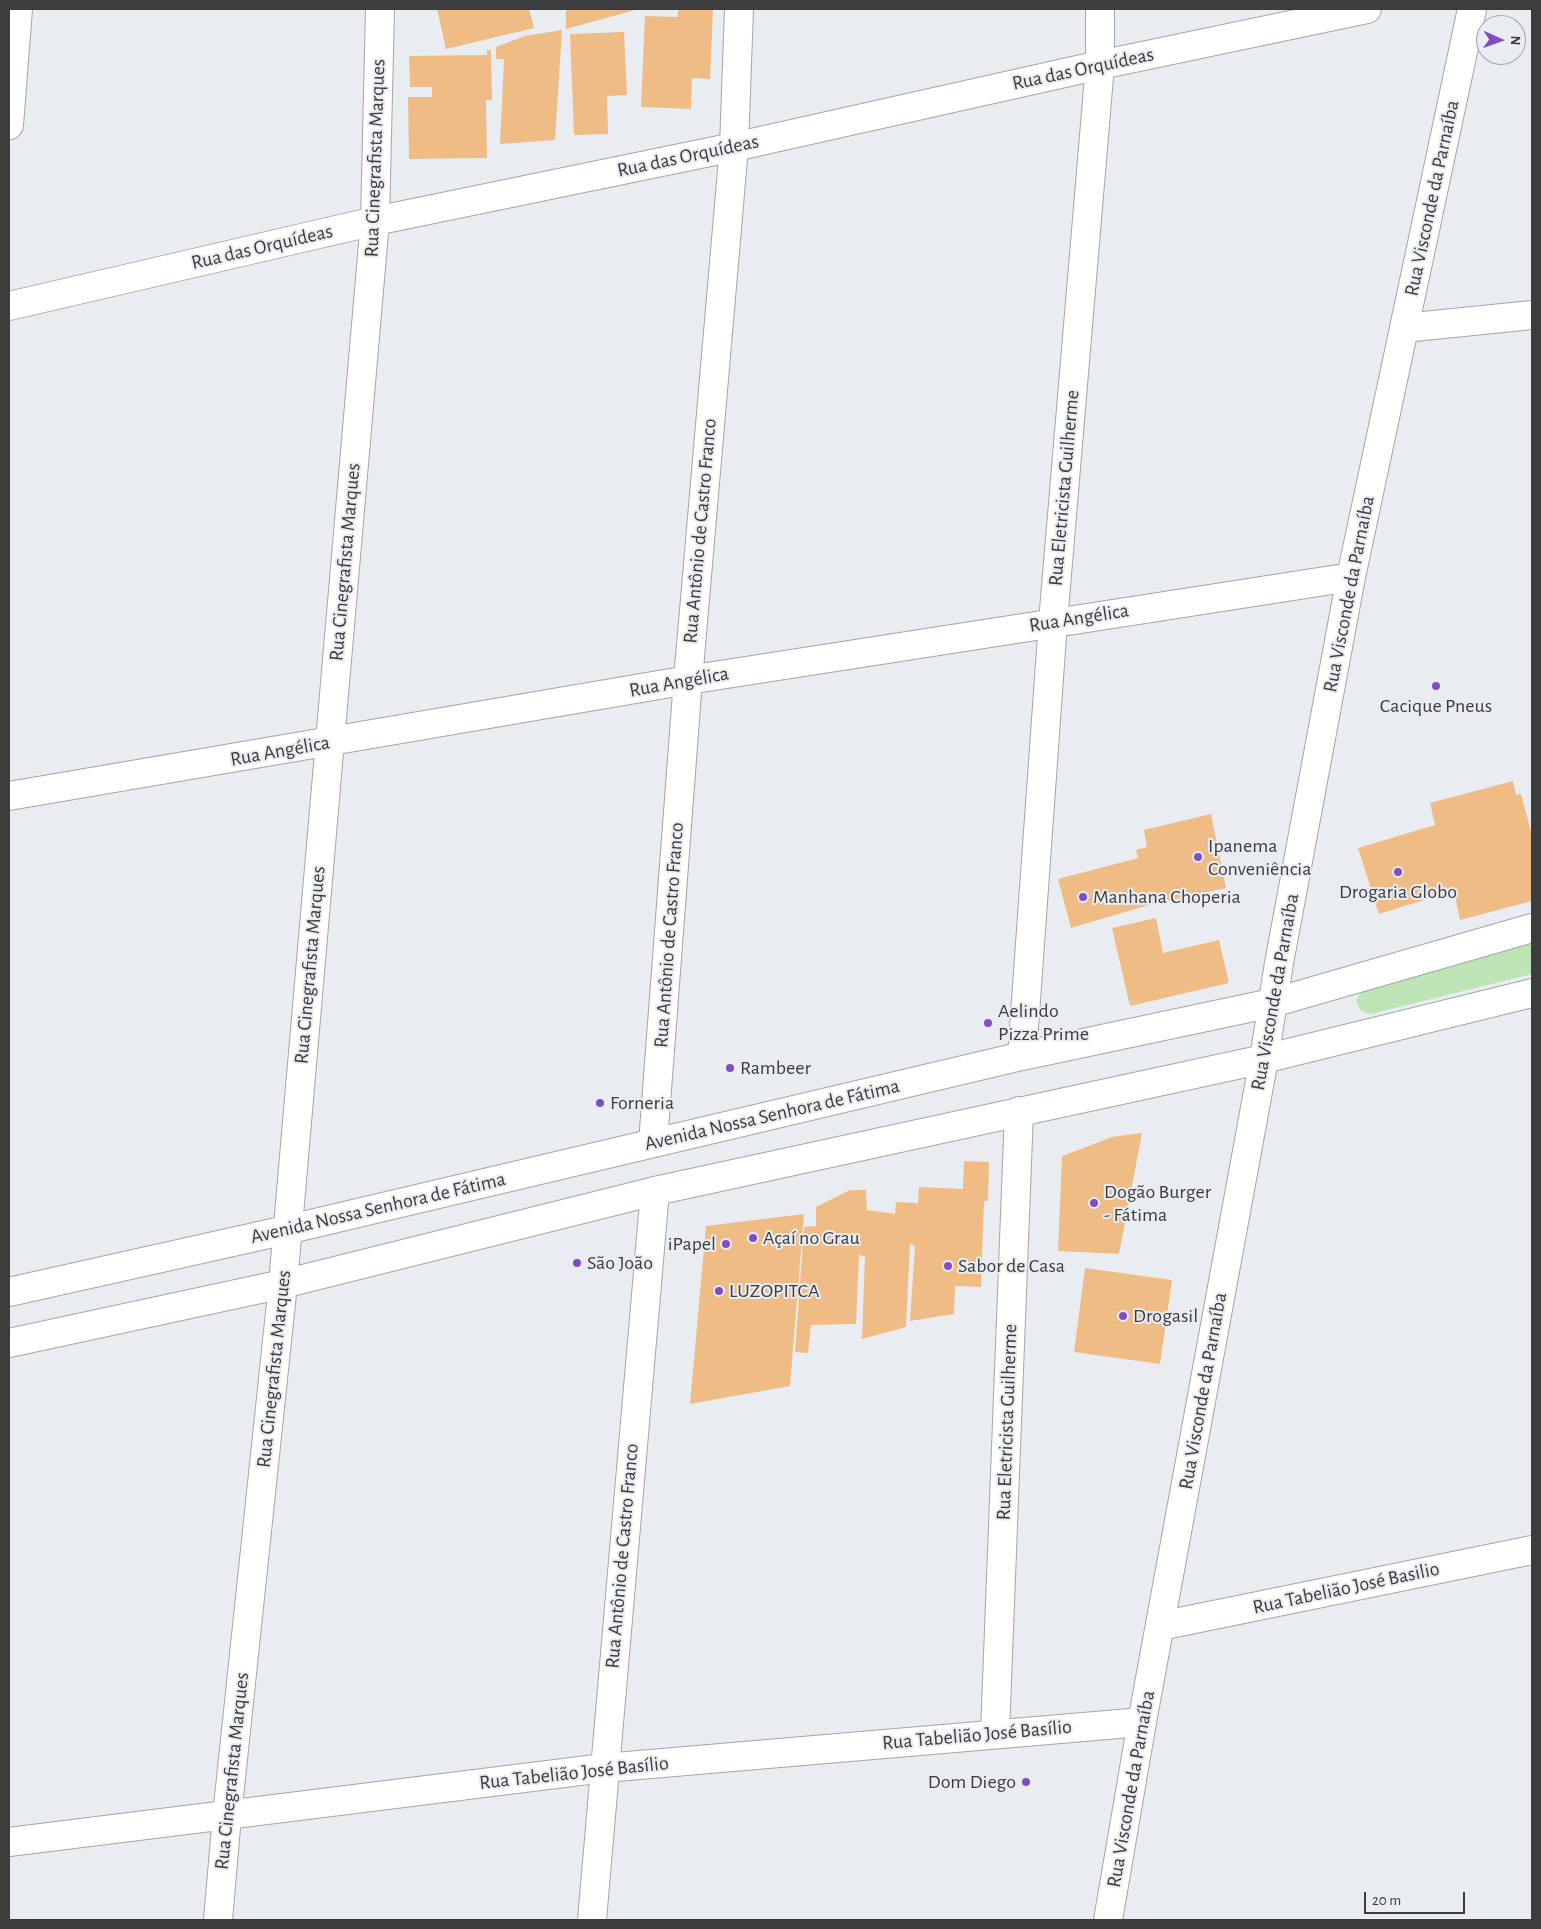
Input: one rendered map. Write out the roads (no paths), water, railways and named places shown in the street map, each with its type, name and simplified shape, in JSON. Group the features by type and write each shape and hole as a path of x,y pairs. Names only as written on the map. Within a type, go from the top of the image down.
{"street":[{"path":"9,125 18,9"},
{"name":"Rua Cinegrafista Marques","path":"218,1920 226,1816 283,1284 286,1230 375,221 380,9"},
{"name":"Rua Antônio de Castro Franco","path":"653,1143 688,680 734,147 739,9"},
{"name":"Rua Eletricista Guilherme","path":"1022,1056 1053,622 1100,65 1100,9"},
{"name":"Rua das Orquídeas","path":"9,306 375,221 734,147 1100,65 1367,9"},
{"name":"Rua Visconde da Parnaíba","path":"1108,1920 1142,1722 1264,1059 1272,1003 1350,577 1472,9"},
{"path":"1404,328 1532,315"},
{"name":"Rua Angélica","path":"9,796 688,680 1350,577"},
{"name":"Avenida Nossa Senhora de Fátima","path":"9,1292 286,1230 1022,1056 1272,1003 1532,928"},
{"path":"9,1343 283,1284 655,1192 1264,1059 1532,993"},
{"name":"Rua Eletricista Guilherme","path":"995,1733 1019,1111"},
{"name":"Rua Antônio de Castro Franco","path":"592,1920 655,1192"},
{"name":"Rua Tabelião José Basilio","path":"1160,1626 1532,1550"},
{"name":"Rua Tabelião José Basílio","path":"9,1842 604,1768 995,1733 1142,1722"}],"place":[{"name":"Cacique Pneus","path":"1436,686"},
{"name":"Ipanema Conveniência","path":"1198,857"},
{"name":"Drogaria Globo","path":"1398,872"},
{"name":"Manhana Choperia","path":"1083,897"},
{"name":"Aelindo Pizza Prime","path":"988,1023"},
{"name":"Rambeer","path":"730,1068"},
{"name":"Forneria","path":"600,1103"},
{"name":"Dogão Burger - Fátima","path":"1094,1203"},
{"name":"Açaí no Grau","path":"753,1238"},
{"name":"iPapel","path":"726,1244"},
{"name":"São João","path":"577,1263"},
{"name":"Sabor de Casa","path":"948,1266"},
{"name":"LUZOPITCA","path":"719,1291"},
{"name":"Drogasil","path":"1123,1316"},
{"name":"Dom Diego","path":"1026,1782"}]}
